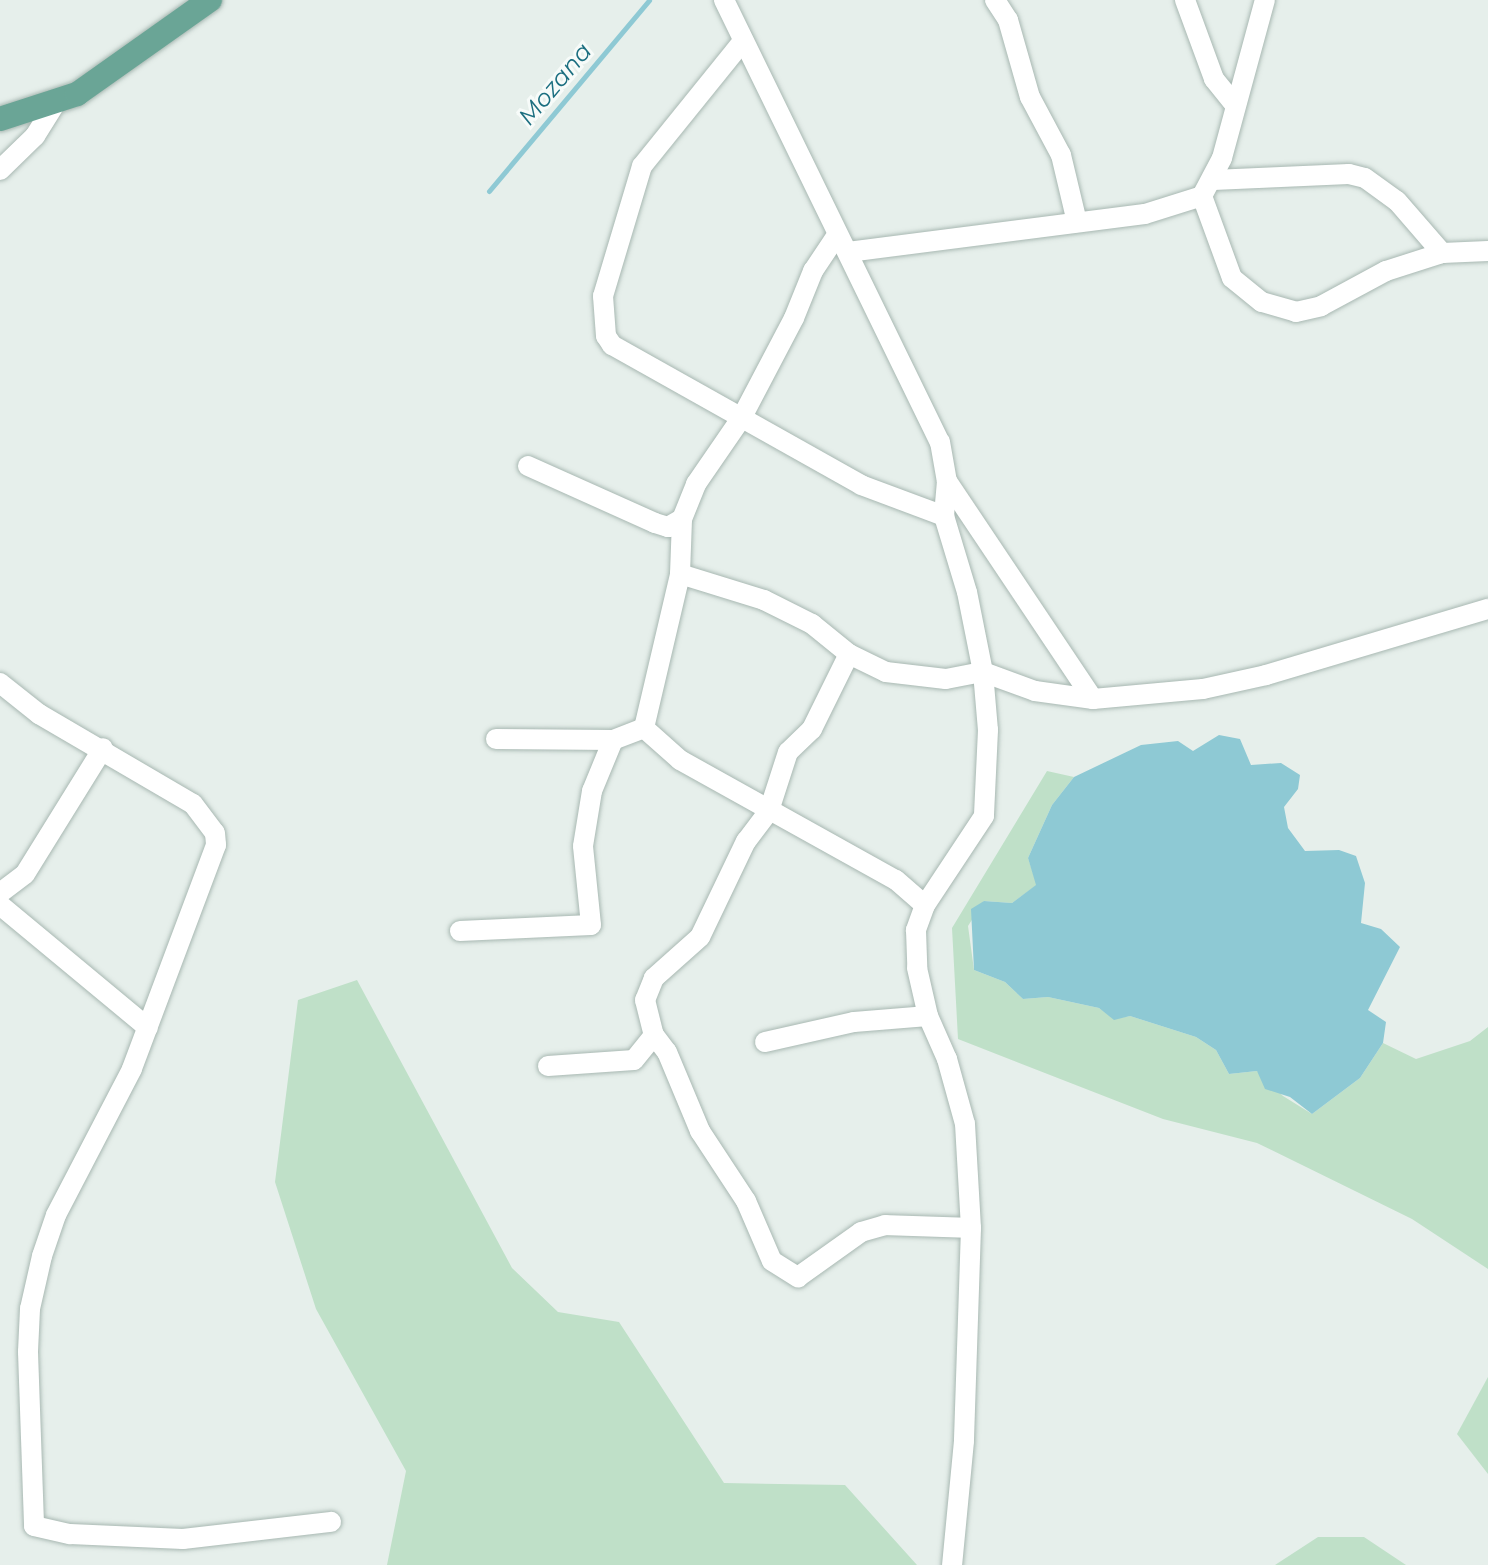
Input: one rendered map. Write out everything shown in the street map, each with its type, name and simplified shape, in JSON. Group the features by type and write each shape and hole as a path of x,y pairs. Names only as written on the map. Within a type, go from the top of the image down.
{"main road":[{"path":"0,119 54,105 105,77 210,0"}],"street":[{"path":"724,0 940,442 947,481 944,516 967,592 983,672 988,730 984,816 925,905 916,930 917,968 928,1016 947,1059 965,1124 971,1228 964,1441 952,1565"},
{"path":"995,0 1008,20 1030,97 1061,155 1077,222"},
{"path":"1185,0 1214,79 1234,104"},
{"path":"1265,0 1208,188 1232,278 1276,308 1296,312 1321,306 1386,271 1442,253 1488,251"},
{"path":"743,41 685,116 648,153 603,296 601,316 612,345 861,485 944,516"},
{"path":"0,170 35,136 54,105"},
{"path":"644,728 680,574 682,519 696,484 742,417 813,271 843,244 1145,214 1208,188 1349,174 1365,178 1397,201 1442,253"},
{"path":"528,466 655,523 668,527 682,519"},
{"path":"947,481 1093,699"},
{"path":"680,574 764,600 812,624 849,654 886,672 946,679 983,672 1035,691 1093,699 1203,689 1266,675 1488,609"},
{"path":"849,654 812,729 788,752 769,811 746,841 700,937 654,978 645,1000 654,1035 667,1052 700,1131 746,1201 772,1261 798,1277 861,1232 885,1225 971,1228"},
{"path":"0,683 39,714 103,748 193,804 215,833 216,845 132,1069 56,1215 42,1256 30,1309 28,1352 34,1526 70,1534 183,1539 331,1522"},
{"path":"644,728 680,760 896,880 925,905"},
{"path":"496,739 613,740 644,728"},
{"path":"460,931 591,925 583,846 592,791 613,740"},
{"path":"0,893 25,874 103,748"},
{"path":"0,905 148,1028"},
{"path":"765,1042 854,1022 928,1016"},
{"path":"548,1066 634,1060 654,1035"}],"green space":[{"path":"1047,771 1074,777 1052,805 1028,858 1037,885 1012,903 984,901 968,926 974,970 1005,982 1023,999 1048,997 1099,1008 1114,1019 1130,1016 1196,1037 1216,1050 1229,1074 1257,1071 1283,1096 1312,1114 1360,1078 1383,1043 1416,1059 1470,1041 1488,1027 1488,1269 1412,1219 1257,1143 1163,1119 958,1039 952,928"},
{"path":"357,980 512,1268 558,1312 619,1322 724,1483 845,1485 917,1565 387,1565 406,1471 316,1309 275,1182 298,1000"},
{"path":"1488,1377 1488,1474 1457,1434"},
{"path":"1318,1537 1364,1537 1406,1565 1275,1565"}],"water":[{"path":"1219,735 1240,739 1251,765 1281,763 1300,775 1298,789 1284,807 1288,828 1305,851 1339,850 1356,856 1365,883 1361,923 1381,929 1400,947 1368,1010 1386,1022 1383,1043 1360,1078 1312,1114 1290,1097 1265,1089 1257,1071 1229,1074 1216,1050 1196,1037 1130,1016 1114,1020 1099,1008 1048,997 1023,999 1005,982 974,970 971,909 984,901 1012,903 1036,885 1028,858 1052,805 1074,777 1141,745 1178,741 1193,751"}],"waterway":[{"name":"Mozana","path":"489,191 649,0"}]}
